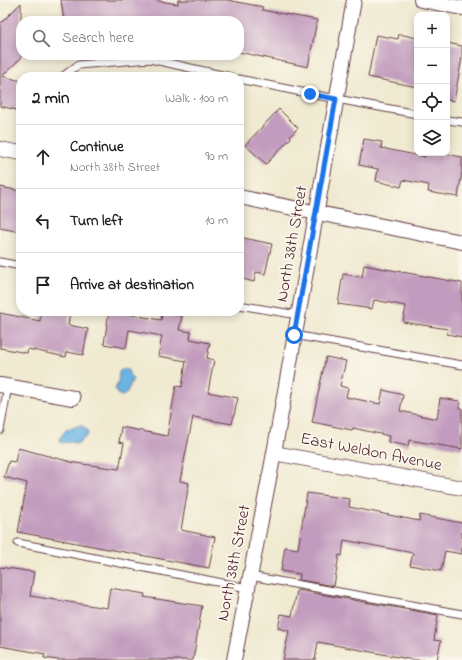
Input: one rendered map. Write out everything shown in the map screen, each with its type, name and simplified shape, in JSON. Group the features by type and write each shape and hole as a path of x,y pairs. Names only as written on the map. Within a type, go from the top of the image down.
{"street":[{"name":"North 38th Street","path":"234,660 274,453 354,0"},
{"path":"421,0 462,8"},
{"path":"0,148 16,151"},
{"path":"244,198 462,242"},
{"path":"4,386 73,398"},
{"name":"East Weldon Avenue","path":"274,453 462,488"}],"lane":[{"path":"68,72 78,64 136,60"},
{"path":"154,60 208,72"},
{"path":"244,80 414,113"},
{"path":"450,120 462,122"},
{"path":"0,262 16,265"},
{"path":"244,306 298,315"},
{"path":"294,335 462,365"},
{"path":"0,430 4,386"},
{"path":"18,543 249,582 462,614"}],"water":[{"path":"124,368 128,370 133,379 126,394 122,396 117,394 115,389 118,383 119,372"},
{"path":"81,425 87,430 88,435 77,444 71,442 61,443 60,438 66,430"}],"building":[{"path":"61,0 153,0 178,4 178,0 227,0 263,7 262,10 317,20 308,67 244,53 244,16 63,16"},
{"path":"21,3 21,16 16,16 16,60 19,60 2,76 16,80 16,110 0,106 0,24"},
{"path":"399,34 414,37 414,86 368,77 376,35 398,39"},
{"path":"450,44 462,46 462,58 454,101 450,100"},
{"path":"279,109 298,128 290,136 291,138 266,164 245,145"},
{"path":"364,139 382,142 381,148 414,155 414,156 425,157 450,155 462,157 462,172 458,197 428,192 429,185 403,180 401,187 376,181 378,169 359,165"},
{"path":"0,187 16,190 16,231 0,228"},
{"path":"244,238 272,244 265,274 256,272 254,282 244,279"},
{"path":"364,265 462,283 462,337 447,334 448,329 403,322 406,306 374,300 372,309 338,304 343,274 362,277"},
{"path":"0,313 40,321 41,316 69,316 68,325 88,329 83,355 67,352 66,357 28,349 27,353 0,348"},
{"path":"108,316 138,316 161,320 162,316 182,316 179,330 191,332 190,339 210,343 207,358 214,360 208,392 238,398 232,424 193,417 180,481 189,483 181,530 215,537 209,568 18,532 27,483 4,477 9,461 15,462 18,448 75,463 119,469 124,443 119,442 121,427 167,436 176,386 182,387 186,361 158,356 162,336 129,330 126,348 104,344"},
{"path":"326,357 346,361 340,386 348,388 346,397 380,404 383,390 403,395 400,411 437,419 440,398 460,401 459,408 462,408 462,449 409,440 408,446 388,442 389,436 353,428 352,430 312,422"},
{"path":"307,493 350,499 349,507 419,521 420,515 462,523 462,554 445,551 441,571 410,565 413,553 344,540 342,556 339,555 334,586 299,580 300,574 281,571 285,547 298,549"},
{"path":"0,567 34,572 30,596 107,608 110,588 145,594 144,597 202,606 193,660 58,660 44,658 45,654 0,646"},
{"path":"297,590 438,615 434,640 441,641 437,660 414,660 318,642 315,660 283,660 289,631 278,628 281,614 292,616"}],"route":[{"path":"294,335 336,99 310,94"}]}
